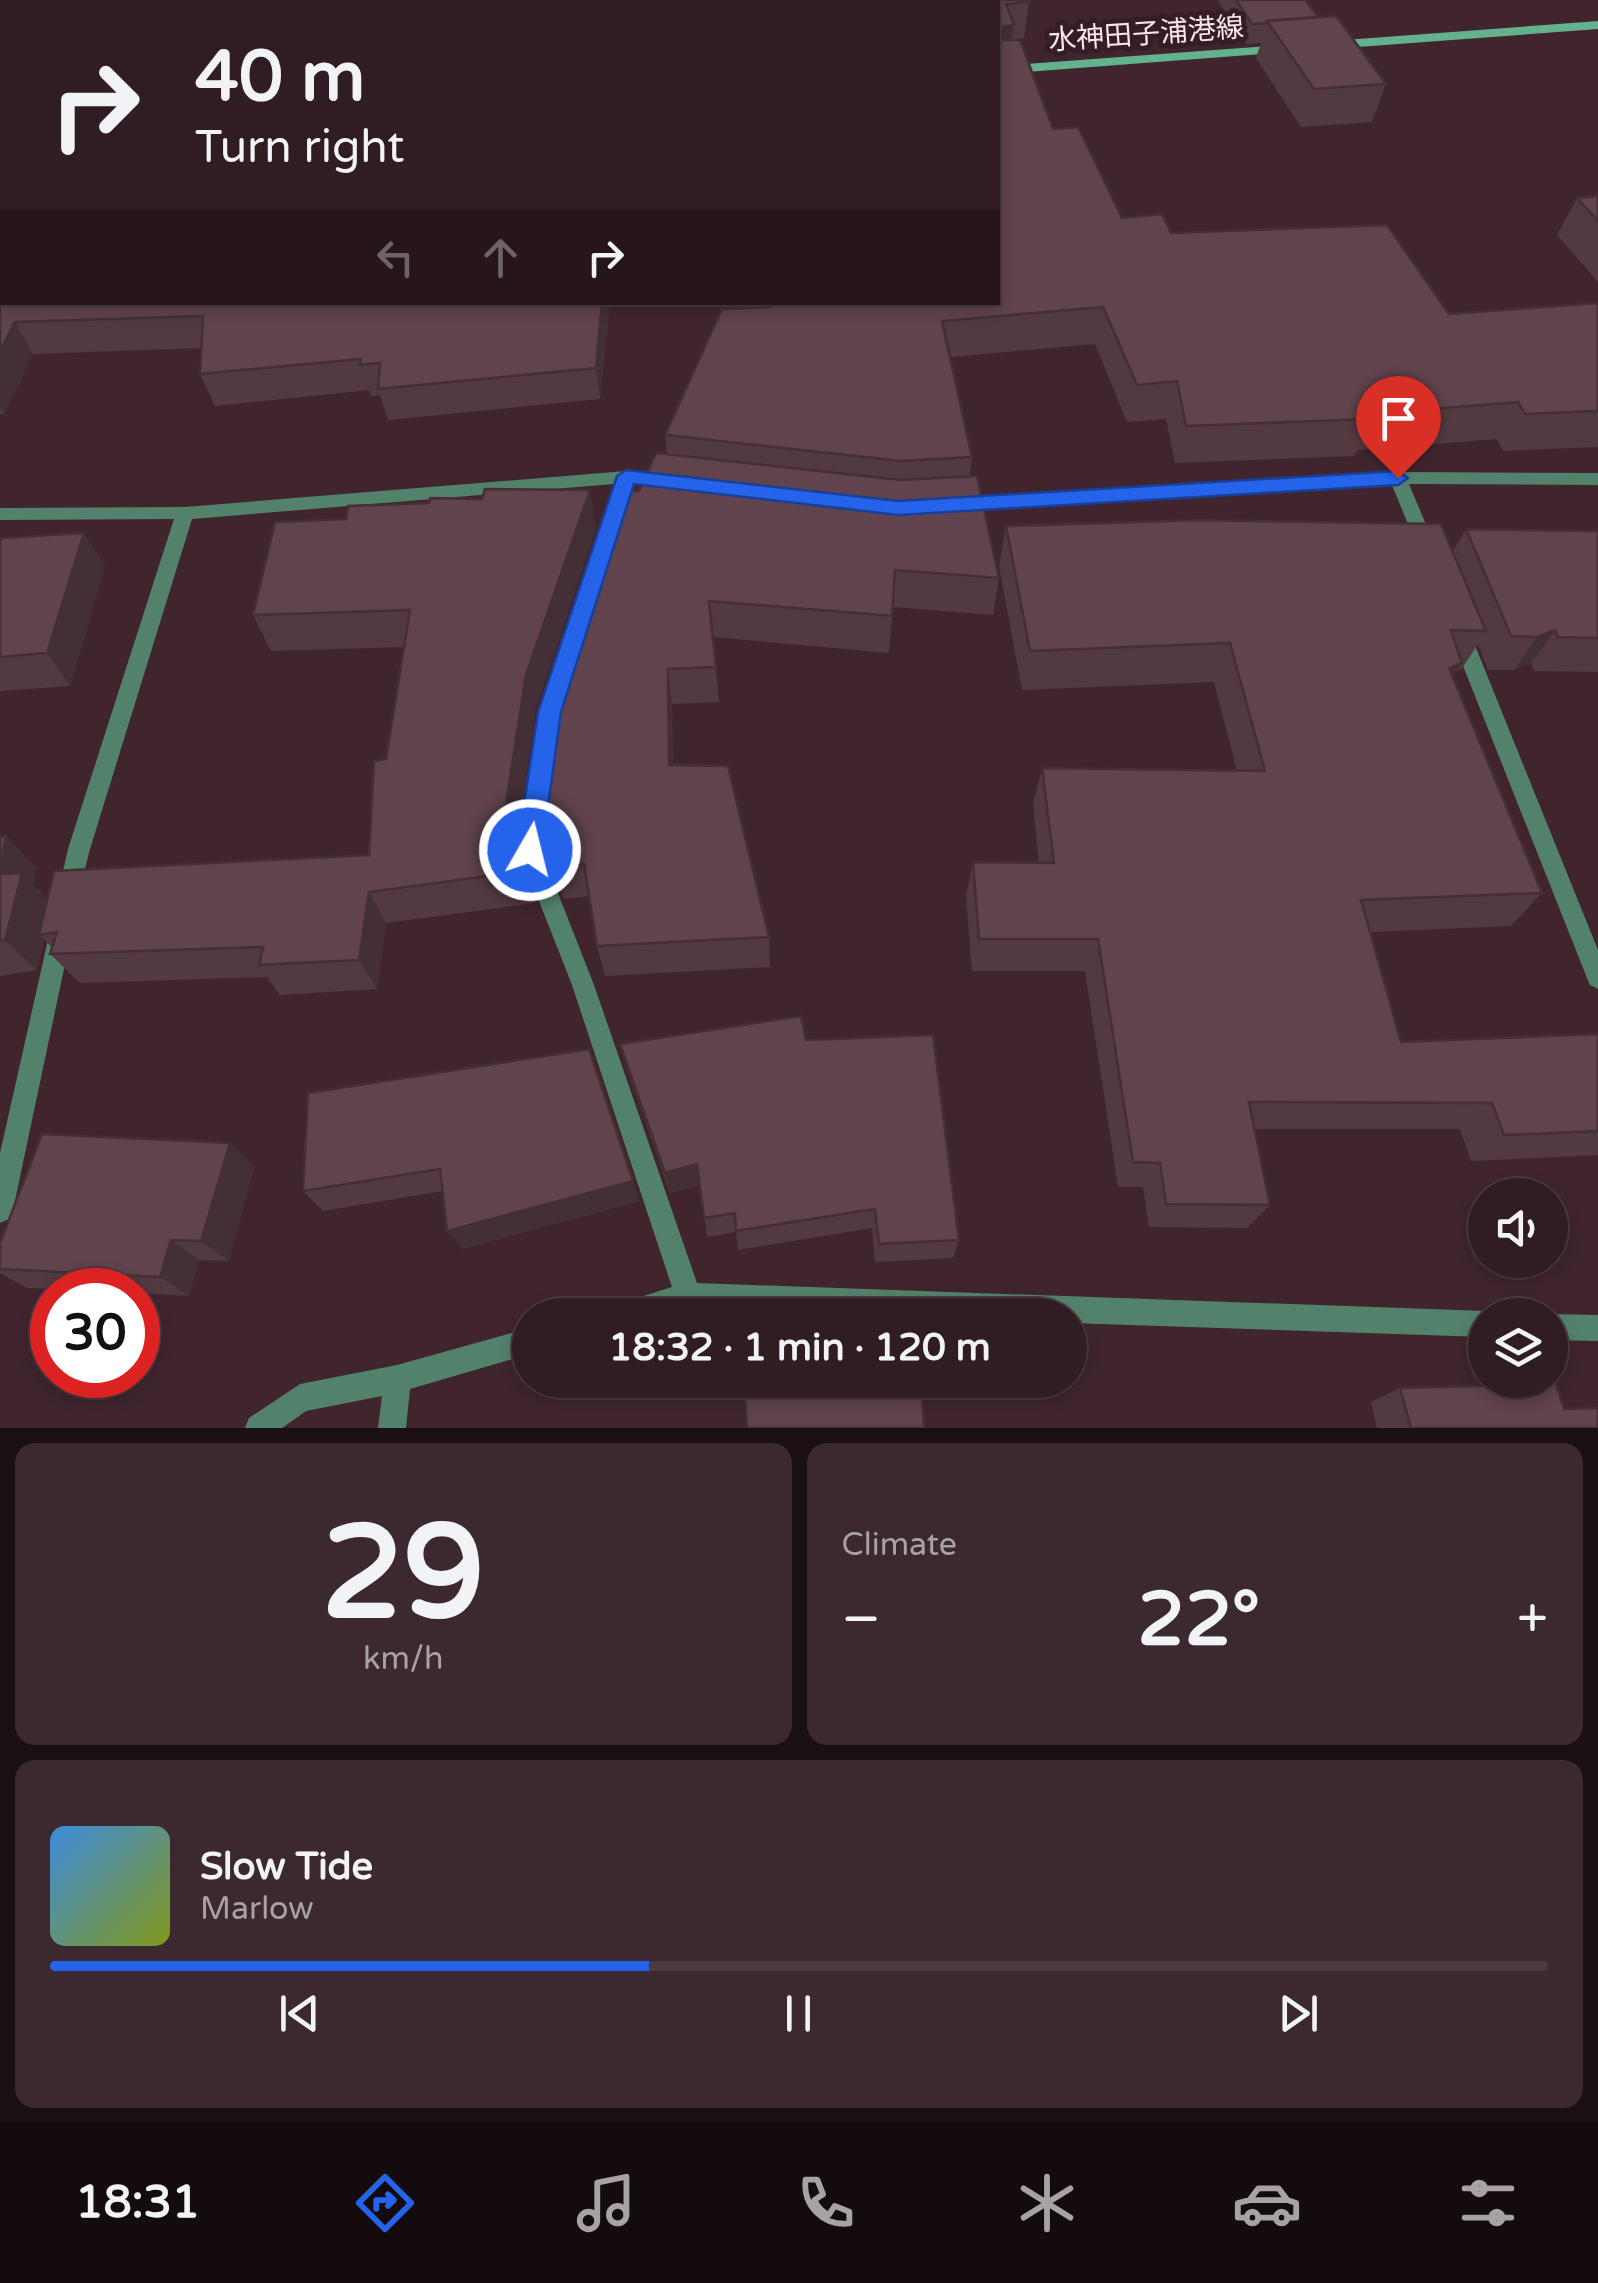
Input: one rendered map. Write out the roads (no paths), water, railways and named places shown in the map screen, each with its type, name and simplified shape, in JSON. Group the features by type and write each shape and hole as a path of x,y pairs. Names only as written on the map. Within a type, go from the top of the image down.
{"main road":[{"path":"1319,46 1598,26"},
{"name":"水神田子浦港線","path":"1000,70 1299,47"}],"street":[{"path":"937,506 1398,478 1598,479"},
{"path":"1398,478 1436,570"},
{"path":"0,514 185,513 685,483"},
{"path":"0,1210 79,849 185,513"},
{"path":"1450,608 1598,978"},
{"path":"561,675 550,712 530,850 583,985 688,1296"},
{"path":"681,1298 1468,1323"},
{"path":"1568,1327 1598,1328"},
{"path":"259,1428 300,1398 397,1379 512,1346"},
{"path":"392,1428 397,1379"}]}
